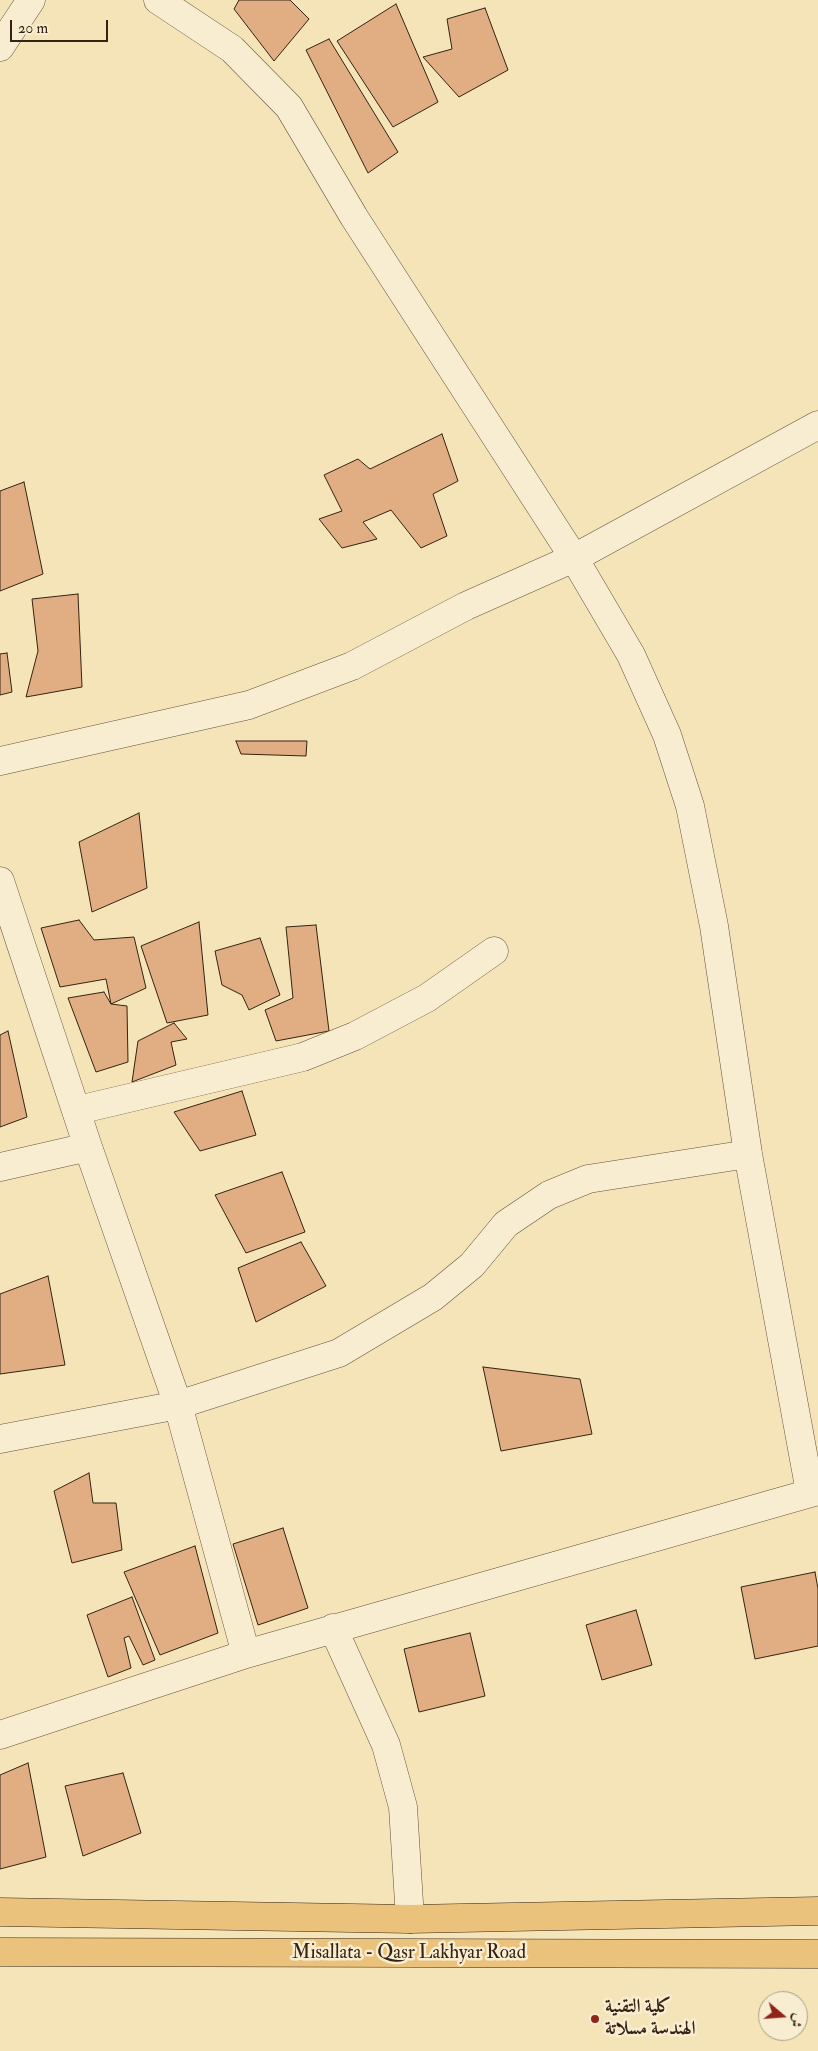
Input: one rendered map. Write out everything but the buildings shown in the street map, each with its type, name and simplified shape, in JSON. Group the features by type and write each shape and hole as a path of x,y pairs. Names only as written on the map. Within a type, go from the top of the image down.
{"main road":[{"path":"0,1912 410,1919 818,1911"},
{"name":"Misallata - Qasr Lakhyar Road","path":"0,1952 818,1954"}],"street":[{"path":"0,47 31,0"},
{"path":"0,1735 246,1654 814,1491 748,1154 714,926 690,806 667,735 631,654 574,558 354,217 289,107 232,49 158,0"},
{"path":"0,761 249,705 352,666 466,606 574,558 818,425"},
{"path":"0,881 78,1110 88,1147 178,1404 246,1654"},
{"path":"78,1110 302,1057 355,1036 427,998 494,951"},
{"path":"0,1166 88,1147"},
{"path":"0,1439 178,1404 339,1353 433,1297 472,1265 506,1224 549,1195 588,1179 748,1154"},
{"path":"333,1628 386,1744 402,1807 410,1919"}],"place":[{"name":"كلية التقنية الهندسة مسلاتة","path":"595,2019"}]}
